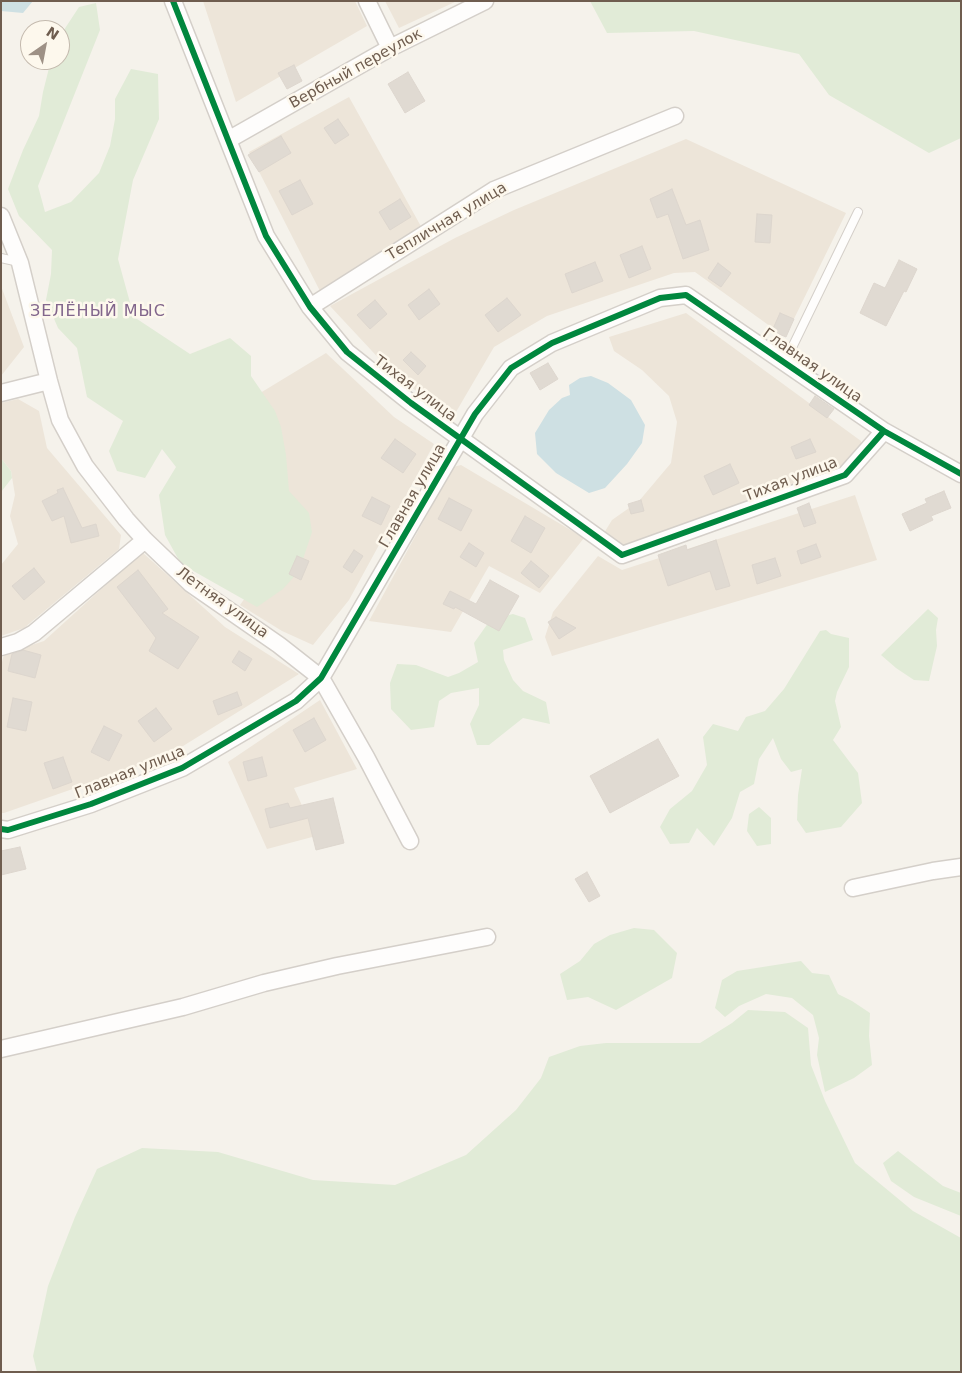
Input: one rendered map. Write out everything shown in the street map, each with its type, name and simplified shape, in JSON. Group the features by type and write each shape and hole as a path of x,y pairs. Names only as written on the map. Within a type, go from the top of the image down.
{"street":[{"name":"Тихая улица","path":"173,1 266,236 310,307 347,352 411,403 622,554 845,475 884,431"},
{"path":"367,1 390,48"},
{"name":"Вербный переулок","path":"228,140 390,48 485,1"},
{"name":"Тепличная улица","path":"310,307 494,190 675,116"},
{"name":"Летняя улица","path":"1,216 20,263 60,420 85,466 126,519 191,584 279,645 321,678 366,757 410,841"},
{"name":"Главная улица","path":"1,829 8,830 91,804 182,768 296,701 321,678 475,414 511,368 552,343 660,298 686,295 884,431 961,474"},
{"path":"1,393 49,381"},
{"path":"1,647 18,642 34,633 145,540"},
{"path":"853,888 961,867"},
{"path":"1,1049 183,1007 264,983 328,968 487,937"}],"lane":[{"path":"785,362 858,212"},
{"path":"1,258 20,263"}],"shaded area":[{"path":"1,1 33,1 23,13 1,11"},
{"path":"203,1 355,1 367,26 236,102"},
{"path":"385,1 457,1 399,28"},
{"path":"349,97 423,230 321,293 249,152"},
{"path":"686,139 846,213 785,337 695,272 674,273 547,316 494,347 456,412 445,415 385,365 330,306 455,238 514,210"},
{"path":"1,286 24,347 1,376"},
{"path":"686,313 861,441 861,453 846,472 626,546 604,533 612,520 639,501 671,463 677,422 669,396 642,370 614,351 609,337"},
{"path":"326,353 394,417 434,444 349,600 313,645 282,631 240,605 283,545 247,401"},
{"path":"591,376 608,383 631,400 645,425 642,443 627,464 605,488 589,493 556,473 537,454 535,433 549,410 562,398 570,395 569,385 580,378"},
{"path":"18,399 39,411 47,448 121,535 119,549 24,628 1,636 1,565 18,544 10,516 15,495 11,471 1,458 1,403"},
{"path":"461,465 584,538 540,593 489,566 451,632 369,621 453,467"},
{"path":"855,495 877,560 552,656 545,637 553,612 598,556 622,570"},
{"path":"142,552 225,627 299,674 167,756 1,813 1,666 4,654 44,641"},
{"path":"320,700 357,769 294,788 316,836 267,849 228,762"}],"green space":[{"path":"590,1 961,1 961,138 929,153 829,95 799,54 694,31 607,33"},
{"path":"96,3 100,30 38,186 45,212 71,202 99,173 110,146 115,119 115,99 131,69 158,74 159,119 133,180 118,259 134,317 190,354 230,338 251,356 251,376 275,411 281,427 286,455 289,491 309,513 312,532 299,571 283,589 257,607 181,564 165,535 159,495 176,467 162,449 145,478 117,471 109,451 123,421 87,397 77,348 58,328 46,300 51,274 52,250 19,216 8,189 39,116 48,70 70,70 70,21 79,7"},
{"path":"1,458 11,471 12,478 1,492"},
{"path":"928,609 938,618 936,630 937,646 929,681 914,680 881,655"},
{"path":"513,614 525,618 533,640 503,650 504,660 513,680 523,691 546,702 550,724 523,718 489,745 477,745 470,724 479,705 479,688 451,693 439,701 434,727 411,730 391,709 390,683 397,664 416,665 448,677 459,673 478,662 474,643 491,619"},
{"path":"826,630 831,634 849,638 849,667 837,692 835,701 841,727 833,740 858,773 862,803 841,827 806,833 797,820 802,769 791,772 781,759 773,738 759,759 754,784 740,792 732,818 714,846 697,828 689,843 670,844 660,827 670,809 692,791 707,765 703,737 713,724 738,731 746,717 765,711 784,689 820,631"},
{"path":"759,807 771,818 771,844 757,846 747,831 749,814"},
{"path":"634,928 654,930 677,953 672,978 616,1010 588,997 567,1000 560,974 580,961 594,944 610,935"},
{"path":"801,961 812,973 829,975 838,994 870,1013 869,1036 872,1065 854,1078 825,1092 817,1055 819,1038 813,1015 792,998 766,994 739,1006 725,1017 715,1008 722,980 737,971"},
{"path":"748,1010 785,1012 808,1028 811,1065 825,1101 855,1163 913,1211 961,1238 961,1372 37,1372 33,1356 48,1286 75,1217 97,1169 142,1148 218,1152 313,1180 395,1185 466,1155 516,1110 541,1078 549,1057 580,1046 606,1043 700,1043 732,1023"},
{"path":"898,1151 943,1186 961,1193 961,1216 914,1197 891,1181 883,1163"}],"building":[{"path":"294,65 302,81 287,89 278,73"},
{"path":"408,72 425,101 405,113 388,84"},
{"path":"338,119 349,135 335,144 324,128"},
{"path":"281,136 291,153 259,172 248,155"},
{"path":"300,180 313,204 292,215 279,191"},
{"path":"672,189 686,225 700,220 709,250 683,259 668,214 657,218 650,199"},
{"path":"400,199 411,217 390,230 379,212"},
{"path":"757,214 772,215 770,243 755,242"},
{"path":"642,246 651,269 629,278 620,255"},
{"path":"899,260 917,269 886,326 860,313 874,283 885,288"},
{"path":"595,262 603,281 572,293 565,274"},
{"path":"718,263 731,273 721,287 708,278"},
{"path":"429,289 440,304 419,320 408,305"},
{"path":"507,298 521,315 498,332 485,315"},
{"path":"375,300 387,314 370,329 357,315"},
{"path":"780,313 794,319 786,337 772,331"},
{"path":"411,352 426,366 418,375 403,360"},
{"path":"548,363 558,379 540,390 530,373"},
{"path":"815,396 834,409 827,418 809,405"},
{"path":"395,439 416,454 403,473 381,458"},
{"path":"810,439 816,452 796,459 791,447"},
{"path":"730,464 739,483 713,495 704,476"},
{"path":"63,488 82,528 96,524 99,536 71,543 64,516 52,521 42,501 58,493 57,490"},
{"path":"944,491 951,508 931,516 933,520 910,531 902,514 927,503 925,499"},
{"path":"372,497 390,506 381,525 362,516"},
{"path":"449,498 472,510 461,531 438,519"},
{"path":"641,500 644,511 631,514 628,504"},
{"path":"809,503 816,523 804,527 797,508"},
{"path":"525,516 545,528 531,553 511,541"},
{"path":"716,540 730,586 716,590 710,571 668,586 658,555 686,545 687,550"},
{"path":"469,543 484,553 476,567 460,557"},
{"path":"816,544 821,557 801,564 797,551"},
{"path":"354,550 363,556 352,573 343,567"},
{"path":"297,556 309,561 301,580 289,574"},
{"path":"775,558 781,576 757,584 752,565"},
{"path":"531,561 549,576 539,588 521,573"},
{"path":"34,568 45,582 24,600 12,586"},
{"path":"138,570 168,609 162,613 199,637 178,669 149,651 156,638 117,587"},
{"path":"490,580 519,596 499,631 455,607 454,609 443,604 450,591 476,604"},
{"path":"556,617 576,628 559,639 548,622"},
{"path":"23,650 41,655 35,678 8,671 12,654"},
{"path":"239,651 252,659 245,671 232,662"},
{"path":"237,692 242,705 218,715 213,701"},
{"path":"13,698 32,702 26,731 7,727"},
{"path":"156,708 172,729 154,742 138,721"},
{"path":"314,718 326,740 305,752 293,730"},
{"path":"104,726 122,735 109,761 91,752"},
{"path":"658,739 679,776 610,813 590,776"},
{"path":"63,757 72,782 53,789 44,763"},
{"path":"262,757 267,776 248,781 243,762"},
{"path":"333,798 344,843 316,850 308,818 270,828 265,809 288,803 290,808"},
{"path":"20,847 26,869 1,875 1,851"},
{"path":"587,872 600,896 589,902 575,879"}],"cycle path":[{"path":"173,1 266,236 310,307 347,352 411,403 622,555 845,475 884,431"},
{"path":"1,829 8,830 91,804 182,768 296,701 321,678 475,414 511,368 552,343 660,298 686,295 884,431 961,474"}],"district":[{"name":"ЗЕЛЁНЫЙ МЫС","path":"98,312"}]}
